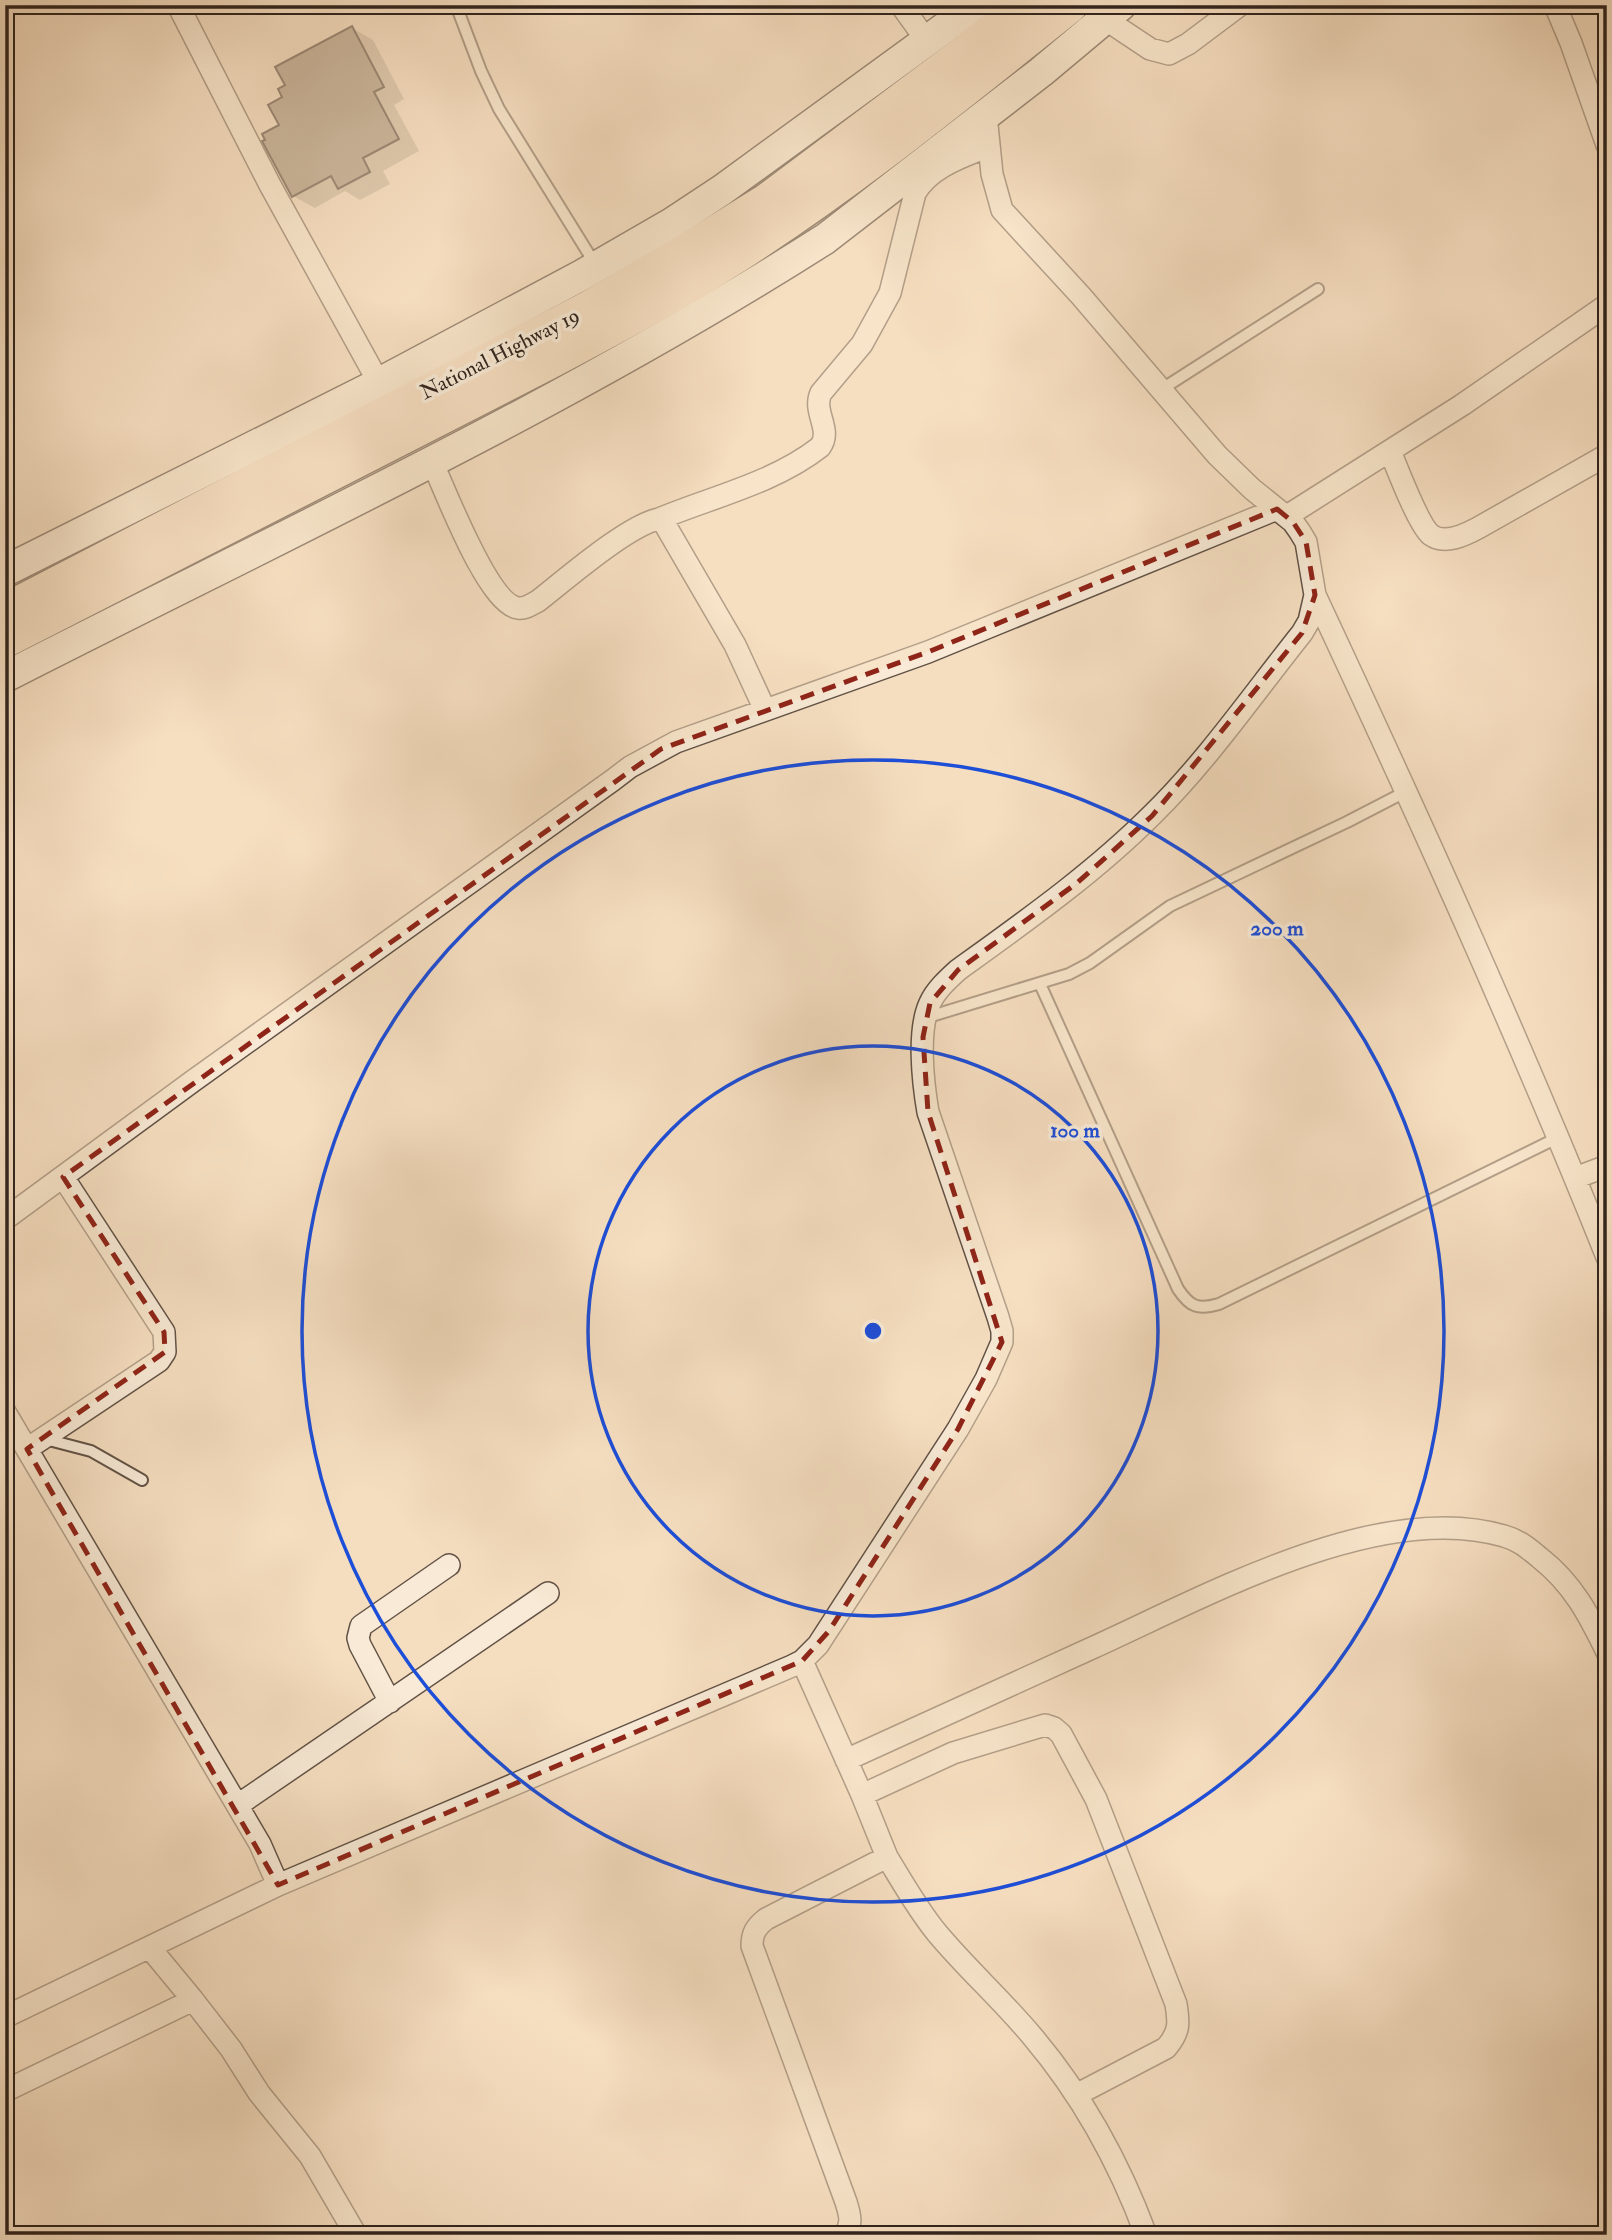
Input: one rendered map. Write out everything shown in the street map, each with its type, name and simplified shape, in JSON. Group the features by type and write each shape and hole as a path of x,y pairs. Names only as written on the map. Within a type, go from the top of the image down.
{"highway":[{"path":"975,83 1024,5"},
{"path":"5,639 384,448 638,315 785,223 887,150 975,83 1070,5"},
{"name":"National Highway 19","path":"5,611 587,309 767,201 975,83"}],"main road":[{"path":"5,571 379,383 596,267 696,208 976,5"},
{"path":"5,677 485,436 649,345 794,259 825,239 975,83 1113,12"}],"street":[{"path":"178,5 270,185 379,383"},
{"path":"901,5 926,41"},
{"path":"1113,12 1150,49 1169,54 1188,44 1240,5"},
{"path":"1555,5 1607,145"},
{"path":"975,83 989,146 992,174 1002,210 1081,296 1232,471 1293,522 1306,542 1315,595 1407,791 1607,1256"},
{"path":"432,462 470,550 505,600 514,607 527,607 538,601 614,543 648,523 779,472 820,447 825,441 817,401 867,337 890,293 915,193 921,182 931,174 989,146"},
{"path":"5,1219 630,767 676,742 928,652 1282,513 1390,451 1462,405 1607,305"},
{"path":"1390,451 1430,535 1443,539 1459,537 1478,528 1607,455"},
{"path":"659,519 667,527 678,551 735,645 765,710"},
{"path":"5,2017 278,1885 802,1661 818,1645 958,1429 996,1361 1002,1342 998,1317 928,1112 925,1092 925,1018 930,1003 958,970 1077,883 1171,795 1302,633 1309,621 1315,595"},
{"path":"1575,1178 1607,1166"},
{"path":"35,1443 159,1361 165,1352 164,1332 63,1177"},
{"path":"5,1412 35,1443 260,1844 278,1885"},
{"path":"846,1760 1231,1584 1320,1551 1406,1530 1470,1530 1504,1536 1523,1544 1559,1573 1575,1592 1607,1652"},
{"path":"390,1702 360,1645 358,1638 361,1626 449,1565"},
{"path":"237,1805 548,1593"},
{"path":"802,1661 887,1857 935,1931 1020,2021 1076,2095 1104,2140 1146,2235"},
{"path":"862,1795 970,1747 1045,1725 1061,1734 1096,1799 1176,2004 1180,2026 1176,2037 1166,2048 1076,2095"},
{"path":"844,2235 850,2225 850,2217 754,1956 752,1937 756,1927 766,1919 887,1857"},
{"path":"150,1948 231,2049 259,2093 310,2156 356,2235"},
{"path":"5,2091 193,2000"}],"lane":[{"path":"456,5 481,71 499,109 596,267"},
{"path":"1162,389 1318,289"},
{"path":"925,1018 1069,974 1090,963 1170,906 1407,791"},
{"path":"1040,984 1178,1289 1187,1303 1204,1308 1219,1304 1558,1138"},
{"path":"35,1443 91,1451 142,1480"}],"highlighted area":[{"path":"1277,509 1293,522 1306,542 1315,595 1302,633 1152,816 1077,883 958,970 930,1003 923,1037 928,1112 1002,1342 958,1429 829,1631 802,1661 278,1885 27,1449 165,1352 164,1332 63,1177 105,1145 661,749 928,652"}],"building":[{"path":"352,26 384,87 374,92 399,139 363,158 370,172 338,189 331,176 292,197 262,141 265,140 262,134 279,125 268,105 282,97 278,89 285,85 275,67"}]}
